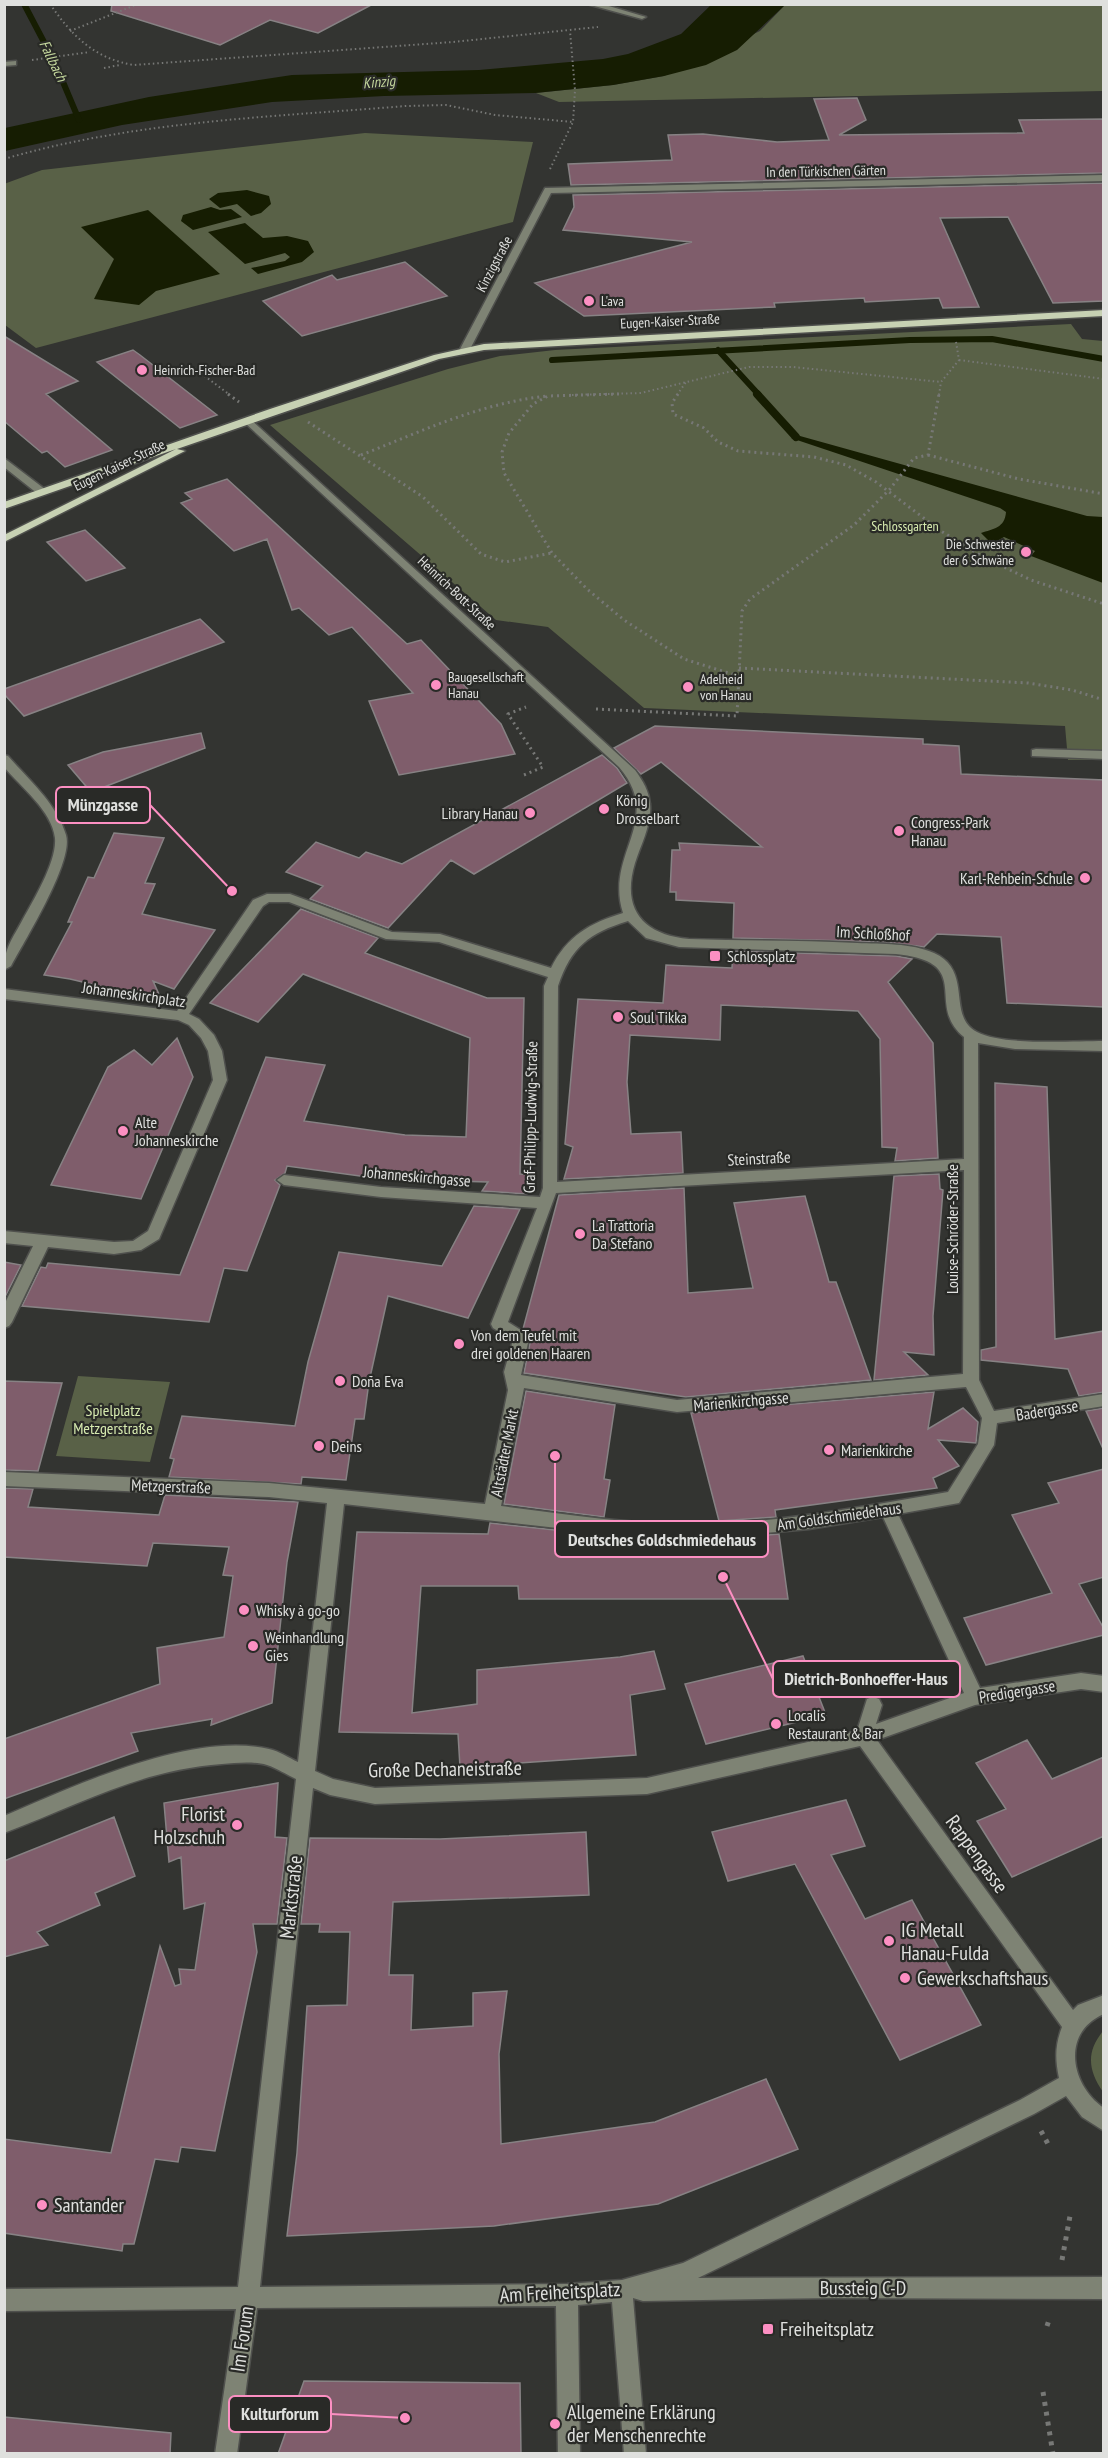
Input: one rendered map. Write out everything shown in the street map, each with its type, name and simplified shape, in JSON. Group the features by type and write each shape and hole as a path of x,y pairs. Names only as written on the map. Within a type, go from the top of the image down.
{"main road":[{"name":"Eugen-Kaiser-Straße","path":"4,506 248,420 437,357 464,351 545,342 1104,313"},
{"name":"Eugen-Kaiser-Straße","path":"4,539 248,420"}],"street":[{"path":"591,4 642,17"},
{"name":"In den Türkischen Gärten","path":"548,190 1104,178"},
{"name":"Kinzigstraße","path":"464,351 548,190"},
{"name":"Heinrich-Bott-Straße","path":"248,420 623,764 642,792 642,820 624,883 624,899 631,915"},
{"path":"4,461 42,492"},
{"path":"1036,753 1104,755"},
{"path":"4,759 47,809 62,840 58,861 4,966"},
{"path":"181,1016 258,903 267,898 290,898 391,936 440,938 554,974 582,933 631,915"},
{"name":"Im Schloßhof","path":"631,915 642,928 662,939 919,952 946,966 951,977 956,1017 971,1035"},
{"name":"Graf-Philipp-Ludwig-Straße","path":"499,1324 550,1188 549,996 554,974"},
{"name":"Johanneskirchplatz","path":"4,994 181,1016 194,1022 207,1035 215,1051 220,1080 154,1235 136,1246 114,1248 4,1237"},
{"path":"971,1035 1002,1042 1104,1046"},
{"name":"Louise-Schröder-Straße","path":"971,1035 971,1380 990,1418"},
{"name":"Steinstraße","path":"550,1188 970,1164"},
{"name":"Johanneskirchgasse","path":"284,1180 381,1192 546,1203"},
{"path":"4,1322 43,1241"},
{"name":"Altstädter Markt","path":"336,1498 492,1512 516,1390 512,1380 521,1338 499,1324"},
{"name":"Marienkirchgasse","path":"512,1380 676,1406 971,1380"},
{"name":"Badergasse","path":"990,1418 1104,1400"},
{"name":"Am Goldschmiedehaus","path":"492,1512 602,1526 711,1531 809,1522 953,1498 986,1445 990,1418"},
{"name":"Metzgerstraße","path":"4,1479 269,1490 336,1498"},
{"name":"Marktstraße","path":"249,2296 336,1498"},
{"path":"888,1510 975,1697"},
{"name":"Predigergasse","path":"864,1737 975,1697 1081,1681 1104,1684"},
{"path":"864,1737 873,1705"},
{"name":"Große Dechaneistraße","path":"4,1825 94,1786 138,1771 204,1757 244,1754 269,1757 330,1787 375,1796 648,1786 864,1737"},
{"name":"Rappengasse","path":"864,1737 1072,2025"},
{"path":"1104,2004 1092,2006 1072,2025 1064,2053 1069,2083 1080,2102 1104,2121"},
{"name":"Am Freiheitsplatz","path":"4,2300 249,2296 567,2295 622,2291 686,2273 1027,2107 1069,2083"},
{"name":"Bussteig C-D","path":"622,2291 833,2287 1104,2288"},
{"path":"622,2291 635,2454"},
{"path":"567,2295 569,2454"},
{"name":"Im Forum","path":"226,2454 249,2296"}],"path":[{"path":"50,4 70,31 91,52 103,59 124,65"},
{"path":"70,31 138,4"},
{"path":"104,68 570,31 642,17"},
{"path":"548,190 544,182 573,122 575,90 570,31"},
{"path":"13,63 91,52"},
{"path":"4,159 56,144 157,126 406,106 446,105 495,115 573,122"},
{"path":"928,455 941,382 959,360 956,344"},
{"path":"959,360 1066,372 1104,379"},
{"path":"190,365 243,405 290,406 322,433 401,480 442,514 472,549 488,558 506,562 552,553"},
{"path":"360,456 486,406 508,400 548,396 641,393 749,367 793,367 941,382"},
{"path":"687,381 672,403 673,414 684,422 701,426 711,432 718,441 733,449 760,455 802,454 845,464 890,489 921,516 987,560 1019,576 1104,604"},
{"path":"548,396 533,404 518,421 509,433 502,452 504,472 552,553 587,589 624,620 664,647 684,658 738,676"},
{"path":"620,711 737,716 740,621 742,611 750,599 836,540 890,489 914,458 928,455 1019,479 1104,494"},
{"path":"739,668 1028,683 1072,690 1104,700"},
{"path":"524,775 543,767 508,714 549,697"},
{"path":"1043,2392 1053,2454"}],"green space":[{"path":"785,5 1103,5 1103,91 559,102 536,93 613,85 664,76 760,31"},
{"path":"365,133 533,142 513,222 36,348 5,325 4,184 42,170"},
{"name":"Schlossgarten","path":"1071,324 1082,339 1103,341 1103,760 1068,760 1065,726 644,708 548,627 496,620 270,425 448,369 500,356 555,350"},
{"name":"Spielplatz Metzgerstraße","path":"78,1376 170,1382 150,1462 56,1456"},
{"path":"1103,2031 1103,2092 1094,2076 1091,2061 1094,2046"}],"water":[{"name":"Kinzig","path":"712,4 785,5 737,50 706,65 664,76 613,85 535,93 384,96 272,102 122,125 5,151 5,128 149,97 292,75 479,70 603,59 628,54 681,34"},
{"path":"247,190 269,196 271,204 261,213 251,216 237,204 220,208 209,199 218,193"},
{"path":"211,207 220,210 231,209 242,217 193,230 181,221 183,215"},
{"path":"148,210 220,274 156,291 139,305 94,299 114,259 81,227"},
{"path":"245,223 263,238 287,236 308,241 314,252 302,262 258,274 251,268 285,261 290,257 285,253 245,264 208,232"},
{"path":"800,436 1087,516 1103,517 1103,583 1031,556 1035,551 1004,537 992,544 981,533 1001,525 1006,512 1000,508 791,438"}],"building":[{"path":"112,4 373,4 318,33 270,20 220,45 111,11"},
{"path":"857,98 866,120 839,135 1024,133 1019,120 1104,119 1104,173 571,185 568,164 672,160 668,135 703,134 777,142 829,140 814,99"},
{"path":"1104,183 1104,301 1053,303 1008,217 940,218 979,307 943,308 939,298 865,302 864,298 774,303 775,307 584,316 535,283 692,242 563,230 574,207 573,195"},
{"path":"405,262 447,296 302,336 263,301 332,275 337,280"},
{"path":"4,336 78,381 46,394 112,450 65,467 47,451 42,453 4,421"},
{"path":"133,350 217,415 180,428 97,362"},
{"path":"227,479 407,644 421,640 501,724 515,754 399,775 369,701 413,693 352,627 329,635 299,608 292,610 267,539 234,551 181,503 192,499 185,493"},
{"path":"85,530 125,568 86,581 47,542"},
{"path":"200,619 224,642 24,716 4,694 4,689"},
{"name":"Congress-Park Hanau","path":"655,726 923,739 923,744 959,746 961,774 1104,780 1104,1007 1007,1003 1001,937 937,934 924,947 886,942 733,938 734,903 676,900 676,892 670,892 672,850 680,850 679,843 762,847 661,762 641,774 614,748"},
{"path":"201,733 205,748 91,792 68,765 103,752"},
{"path":"602,755 617,768 627,783 474,874 451,860 388,928 310,899 323,886 286,872 316,842 359,858 366,852 402,864"},
{"path":"114,833 164,838 145,883 155,884 142,914 215,930 174,989 153,981 162,1001 44,975 72,922 68,922 88,877 94,878"},
{"path":"301,909 378,938 365,953 487,998 524,998 520,1174 536,1175 527,1194 482,1191 488,1182 382,1179 287,1166 285,1173 275,1180 280,1185 247,1271 224,1268 209,1322 22,1306 41,1267 46,1268 48,1263 180,1275 266,1057 325,1065 304,1121 405,1135 466,1137 470,1038 303,974 258,1022 210,1003"},
{"path":"733,951 896,956 912,959 888,982 933,1043 938,1158 895,1161 897,1148 882,1147 880,1039 858,1011 721,1005 720,1040 630,1035 627,1082 631,1134 681,1132 683,1173 564,1179 573,1147 565,1144 578,999 663,1003 666,965 732,968"},
{"name":"Alte Johanneskirche","path":"177,1038 193,1077 141,1199 51,1185 108,1067 134,1050 152,1065"},
{"path":"995,1083 1047,1087 1055,1339 1104,1331 1104,1392 1079,1396 1068,1369 981,1360 981,1350 996,1347"},
{"path":"939,1174 940,1189 943,1190 933,1316 934,1355 904,1352 928,1375 874,1380 894,1176"},
{"path":"684,1188 688,1293 753,1288 734,1203 805,1196 829,1282 836,1282 871,1380 686,1397 524,1373 531,1338 523,1329 559,1195"},
{"path":"474,1206 520,1209 468,1318 388,1296 369,1382 364,1419 355,1419 346,1480 302,1477 301,1484 169,1477 174,1459 170,1458 182,1416 295,1426 308,1362 339,1252 442,1266"},
{"path":"4,1262 21,1265 4,1299"},
{"path":"4,1381 62,1383 38,1471 4,1470"},
{"path":"526,1391 615,1405 604,1479 610,1480 604,1517 504,1504"},
{"name":"Marienkirche","path":"934,1392 928,1429 963,1408 978,1422 976,1443 938,1440 959,1466 933,1478 937,1488 775,1510 776,1517 719,1521 691,1413"},
{"path":"1104,1408 1104,1451 1086,1411"},
{"path":"1104,1469 1104,1577 1079,1584 1104,1629 1104,1635 986,1665 964,1618 1052,1593 1012,1515 1059,1503 1048,1483"},
{"path":"4,1488 33,1489 28,1507 159,1515 165,1495 298,1502 287,1562 272,1703 211,1725 212,1719 131,1733 138,1751 4,1799 4,1739 160,1684 157,1648 224,1637 233,1576 223,1575 229,1547 153,1543 147,1566 4,1557"},
{"path":"490,1523 601,1535 599,1549 660,1549 660,1554 726,1550 723,1539 779,1534 788,1599 519,1599 518,1586 421,1586 412,1713 477,1704 477,1670 620,1657 654,1651 665,1689 630,1695 636,1755 460,1767 458,1734 339,1732 357,1532 488,1534"},
{"path":"803,1656 826,1715 706,1744 685,1684"},
{"path":"1027,1740 1052,1779 1104,1757 1104,1836 1012,1877 977,1821 1006,1809 976,1763"},
{"path":"278,1783 275,1837 287,1838 277,1924 253,1924 257,1952 215,2151 181,2147 178,2162 155,2159 134,2244 123,2244 122,2251 4,2233 4,2139 111,2153 160,1946 175,1986 181,1984 179,1969 195,1970 205,1903 184,1909 181,1857 169,1862 164,1803"},
{"path":"846,1800 865,1846 831,1855 865,1919 912,1900 981,2025 900,2060 795,1864 728,1881 712,1832"},
{"path":"114,1817 135,1876 95,1893 100,1905 37,1932 48,1945 4,1957 4,1861"},
{"path":"586,1832 589,1895 393,1902 389,1975 413,1975 411,2030 473,2026 473,1993 507,1991 499,2054 501,2144 655,2122 766,2079 798,2149 658,2204 494,2226 287,2236 297,2153 307,2006 347,2005 350,1932 319,1932 320,1924 301,1924 310,1838 440,1839"},
{"path":"304,2381 520,2383 521,2454 278,2454"},
{"path":"4,2417 171,2433 170,2454 4,2454"}],"waterway":[{"name":"Fallbach","path":"24,4 55,63 79,120"},
{"path":"719,351 910,340 992,339 1104,359"},
{"path":"552,360 719,351"},
{"path":"719,351 759,395"},
{"path":"757,394 796,437"}],"place":[{"name":"L'ava","path":"589,301"},
{"name":"Heinrich-Fischer-Bad","path":"142,370"},
{"name":"Die Schwester der 6 Schwäne","path":"1026,552"},
{"name":"Baugesellschaft Hanau","path":"436,685"},
{"name":"Adelheid von Hanau","path":"688,687"},
{"name":"König Drosselbart","path":"604,809"},
{"name":"Library Hanau","path":"530,813"},
{"name":"Congress-Park Hanau","path":"899,831"},
{"name":"Karl-Rehbein-Schule","path":"1085,878"},
{"name":"Münzgasse","path":"232,891"},
{"name":"Schlossplatz","path":"715,956"},
{"name":"Soul Tikka","path":"618,1017"},
{"name":"Alte Johanneskirche","path":"123,1131"},
{"name":"La Trattoria Da Stefano","path":"580,1234"},
{"name":"Von dem Teufel mit drei goldenen Haaren","path":"459,1344"},
{"name":"Doña Eva","path":"340,1381"},
{"name":"Deins","path":"319,1446"},
{"name":"Marienkirche","path":"829,1450"},
{"name":"Deutsches Goldschmiedehaus","path":"555,1456"},
{"name":"Dietrich-Bonhoeffer-Haus","path":"723,1577"},
{"name":"Whisky à go-go","path":"244,1610"},
{"name":"Weinhandlung Gies","path":"253,1646"},
{"name":"Localis Restaurant & Bar","path":"776,1724"},
{"name":"Florist Holzschuh","path":"237,1825"},
{"name":"IG Metall Hanau-Fulda","path":"889,1941"},
{"name":"Gewerkschaftshaus","path":"905,1978"},
{"name":"Santander","path":"42,2205"},
{"name":"Freiheitsplatz","path":"768,2329"},
{"name":"Kulturforum","path":"405,2418"},
{"name":"Allgemeine Erklärung der Menschenrechte","path":"555,2424"}]}
